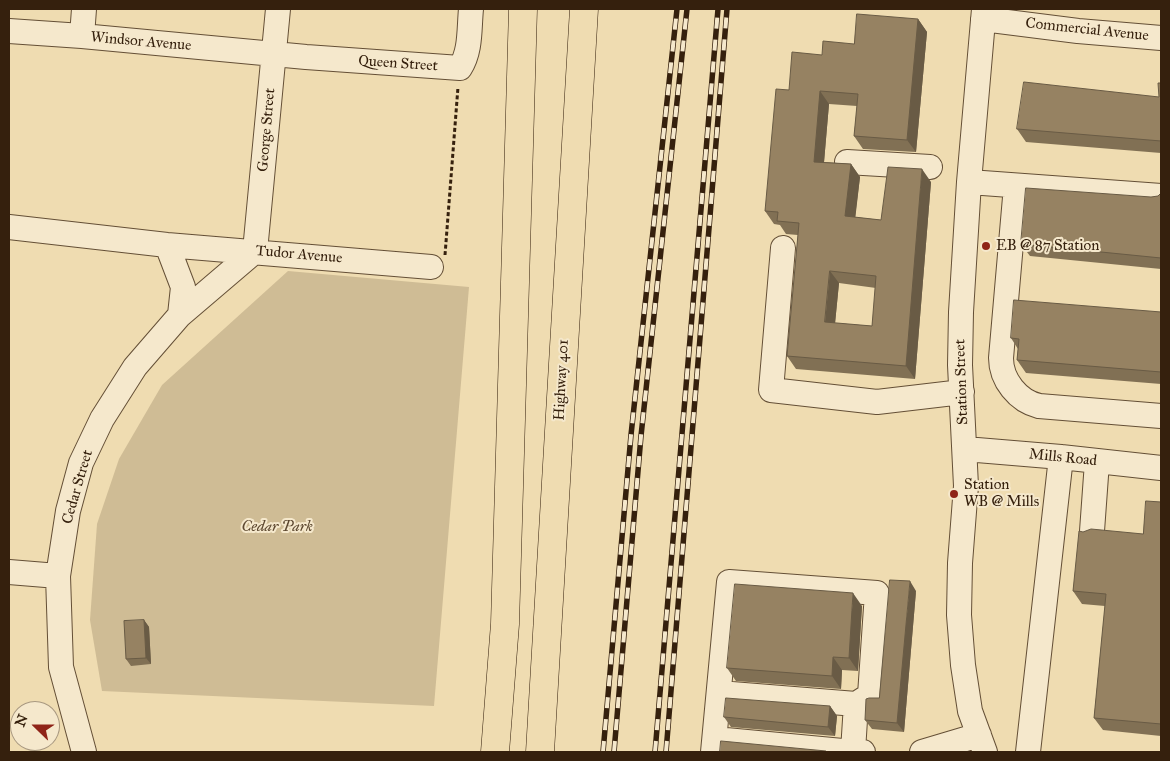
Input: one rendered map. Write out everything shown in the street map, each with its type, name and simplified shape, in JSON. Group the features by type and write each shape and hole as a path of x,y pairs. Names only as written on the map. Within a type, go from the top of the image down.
{"highway":[{"path":"495,752 505,624 523,9"},
{"name":"Highway 401","path":"540,752 584,9"}],"street":[{"path":"82,36 84,9"},
{"name":"George Street","path":"255,251 278,9"},
{"name":"Queen Street","path":"274,54 460,68 468,47 471,9"},
{"name":"Commercial Avenue","path":"983,14 1078,31 1161,38"},
{"name":"Station Street","path":"982,744 970,711 959,615 960,563 966,486 961,312 969,182 983,14"},
{"name":"Windsor Avenue","path":"9,31 274,54"},
{"path":"847,162 930,167"},
{"path":"969,182 1161,196"},
{"path":"1016,186 1001,358 1001,367 1007,380 1020,396 1034,405 1161,416"},
{"name":"Tudor Avenue","path":"9,227 167,245 431,267"},
{"path":"167,245 183,287 180,315"},
{"path":"783,248 770,390 877,402 962,392"},
{"name":"Cedar Street","path":"84,752 61,667 58,576 68,511 82,463 102,419 135,367 180,315 255,251"},
{"name":"Mills Road","path":"965,449 1161,468"},
{"path":"1028,752 1060,457"},
{"path":"1092,531 1097,462"},
{"path":"9,572 58,576"},
{"path":"719,693 856,704 870,695 877,594 729,582 714,746 857,752 856,704"},
{"path":"922,752 982,744"}],"path":[{"path":"431,267 444,267 460,68"}],"green space":[{"name":"Cedar Park","path":"288,271 469,287 434,706 102,691 90,620 97,524 119,459 162,385"}],"building":[{"path":"857,14 918,19 907,140 854,136 858,94 820,91 814,162 851,164 845,216 881,220 888,167 922,169 906,366 787,356 799,223 777,221 778,212 765,211 776,89 789,90 792,52 822,55 823,41 854,44","holes":["830,271 876,276 872,326 825,322"]},
{"path":"1024,82 1159,97 1158,83 1161,83 1161,141 1017,129"},
{"path":"1026,188 1151,197 1158,196 1161,193 1161,258 1021,244"},
{"path":"1014,300 1161,312 1161,372 1017,360 1019,339 1011,338"},
{"path":"1146,501 1161,502 1161,724 1094,718 1106,594 1073,591 1079,531 1083,532 1091,529 1143,534"},
{"path":"890,580 910,581 897,723 865,720 866,699 879,698"},
{"path":"735,584 853,593 849,658 833,657 832,676 727,668"},
{"path":"144,620 146,658 126,659 124,621"},
{"path":"726,698 830,706 828,727 724,717"},
{"path":"721,741 826,751 826,752 720,752"}],"railway":[{"path":"603,752 631,435 677,9"},
{"path":"614,752 641,436 687,9"},
{"path":"655,752 718,9"},
{"path":"666,752 727,9"}],"place":[{"name":"EB @ 87 Station","path":"986,246"},
{"name":"Station WB @ Mills","path":"954,494"}]}
